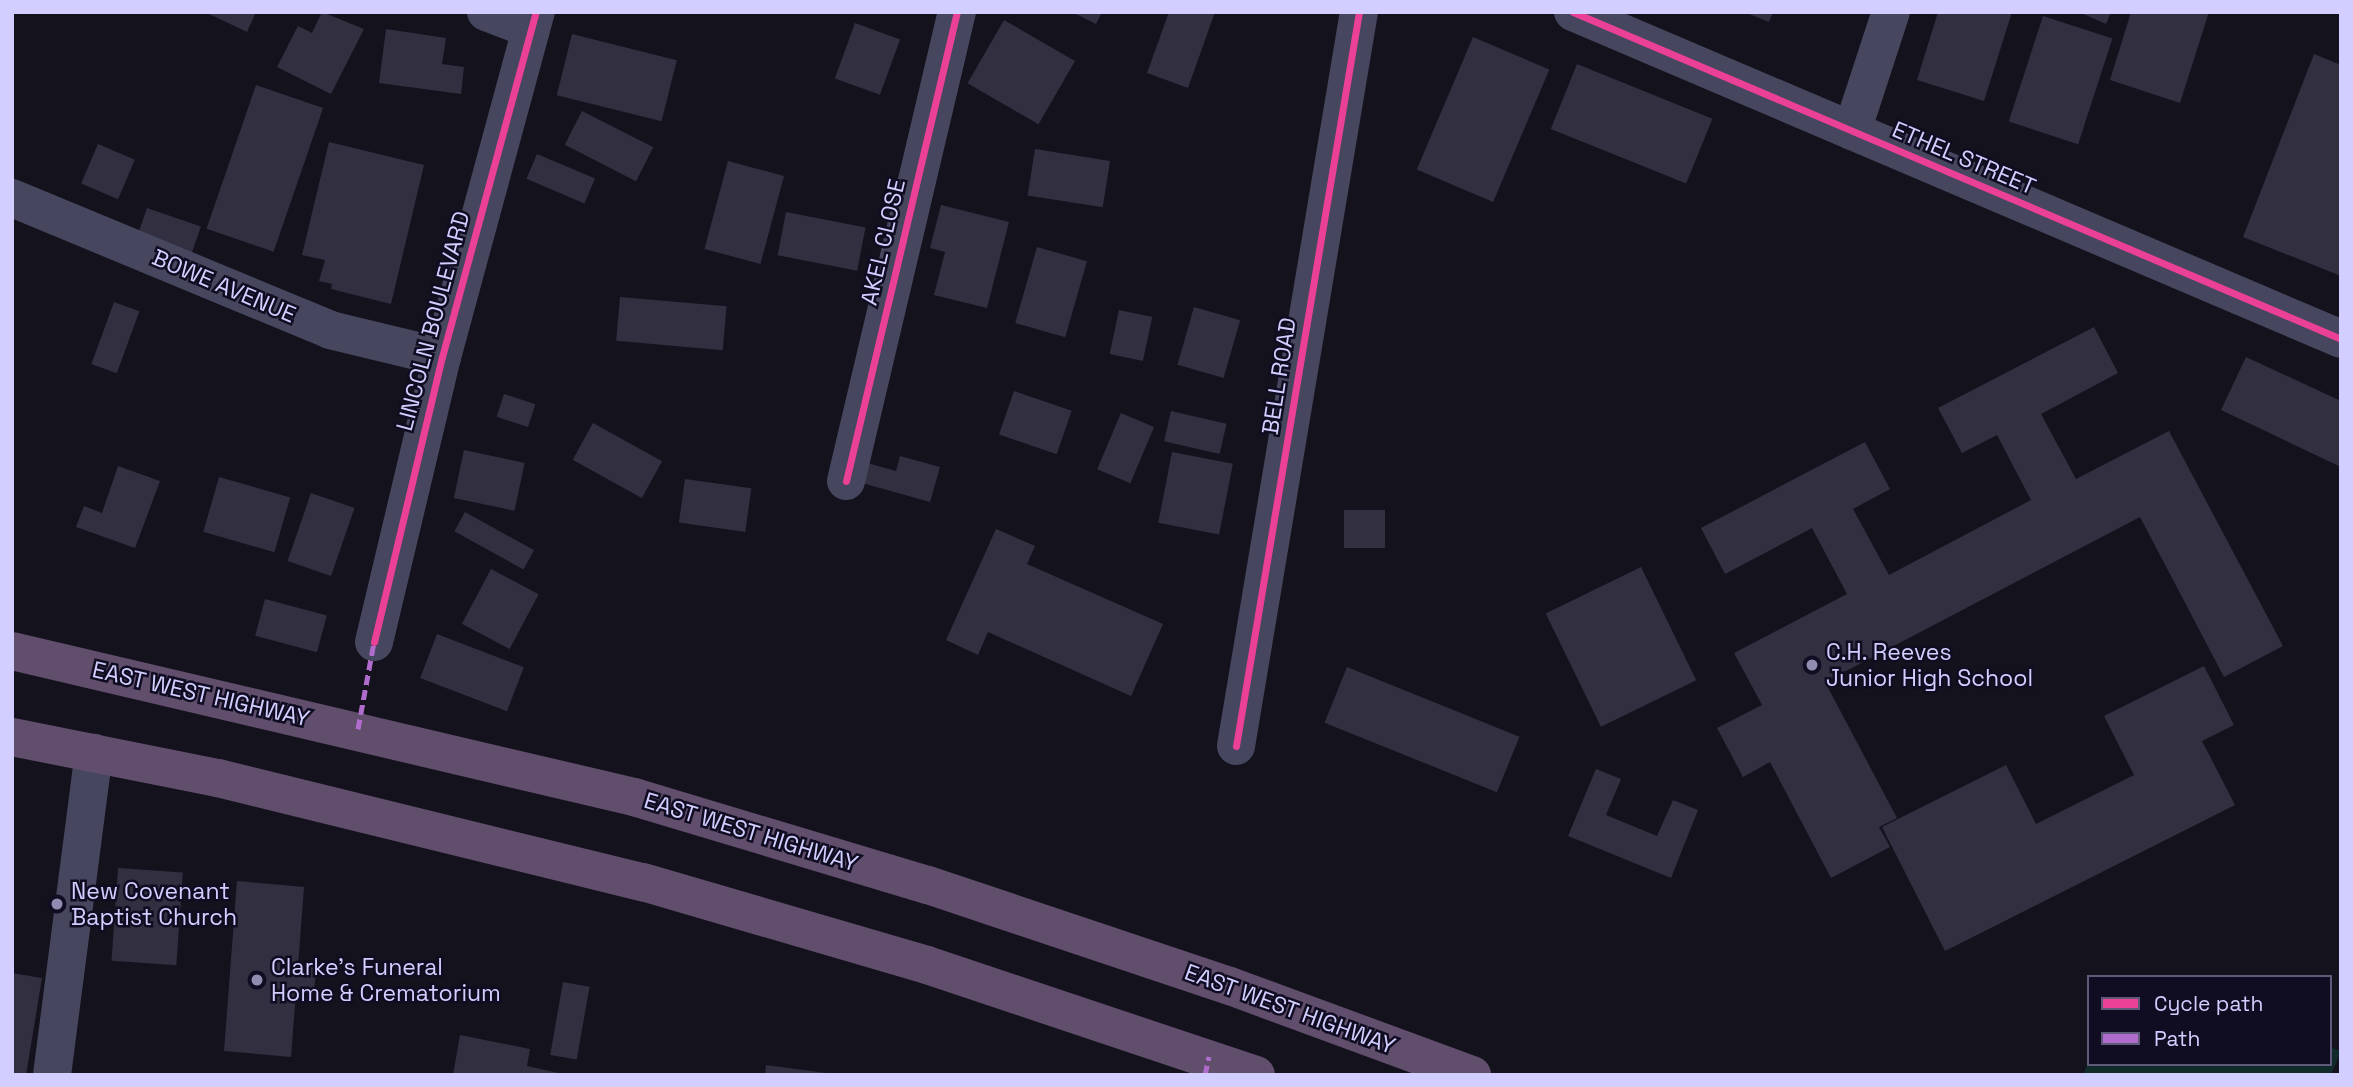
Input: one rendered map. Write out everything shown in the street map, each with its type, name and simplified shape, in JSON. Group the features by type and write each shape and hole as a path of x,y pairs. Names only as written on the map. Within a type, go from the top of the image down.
{"highway":[{"name":"EAST WEST HIGHWAY","path":"12,651 634,797 928,885 1230,986 1472,1075"},
{"path":"12,737 218,778 643,882 927,965 1256,1075"}],"street":[{"path":"486,12 534,21"},
{"name":"AKEL CLOSE","path":"846,481 957,12"},
{"name":"BELL ROAD","path":"1236,746 1359,12"},
{"name":"ETHEL STREET","path":"1573,12 2341,339"},
{"path":"1852,131 1891,12"},
{"name":"LINCOLN BOULEVARD","path":"374,642 442,357 534,21"},
{"name":"BOWE AVENUE","path":"12,198 330,330 442,357"},
{"path":"51,1075 94,753"}],"green space":[{"path":"2332,1048 2341,1051 2331,1075 2083,1075 2087,1065 2332,1066"}],"building":[{"path":"205,12 256,12 247,32"},
{"path":"322,12 364,29 331,94 277,67 298,26 312,33"},
{"path":"1072,12 1102,12 1096,24"},
{"path":"1169,12 1215,12 1188,88 1147,73"},
{"path":"1744,12 1773,12 1769,22"},
{"path":"1938,12 2012,12 1984,101 1917,80"},
{"path":"2079,12 2111,12 2106,24"},
{"path":"2131,12 2209,12 2180,103 2110,80"},
{"path":"2043,16 2112,39 2078,144 2009,122"},
{"path":"1004,20 1075,61 1039,124 968,83"},
{"path":"855,23 900,39 880,95 835,78"},
{"path":"386,29 446,38 442,64 464,67 461,94 379,83"},
{"path":"572,34 677,60 662,121 557,95"},
{"path":"1473,37 1549,69 1493,202 1417,170"},
{"path":"2314,54 2341,65 2341,276 2243,237"},
{"path":"1577,64 1712,119 1686,184 1551,129"},
{"path":"256,85 323,108 274,252 207,229"},
{"path":"582,111 653,147 636,181 565,145"},
{"path":"329,142 424,165 391,304 331,289 332,284 319,281 325,260 302,255"},
{"path":"98,144 135,160 118,199 81,184"},
{"path":"1035,149 1110,161 1103,207 1028,195"},
{"path":"537,154 595,179 584,203 526,179"},
{"path":"728,161 784,176 760,264 704,249"},
{"path":"941,205 1009,222 987,308 934,295 945,252 930,248"},
{"path":"147,208 201,227 191,255 137,236"},
{"path":"786,212 866,227 857,271 778,255"},
{"path":"1037,247 1087,261 1065,337 1015,323"},
{"path":"620,297 727,306 723,350 616,341"},
{"path":"114,302 139,311 117,373 91,364"},
{"path":"1194,307 1240,320 1224,378 1177,365"},
{"path":"1119,310 1152,317 1143,361 1110,354"},
{"path":"2094,327 2118,373 2041,414 2076,479 2169,431 2283,646 2224,677 2140,517 1825,682 1897,818 1879,827 1890,847 1831,878 1770,762 1743,777 1717,728 1762,705 1734,653 1847,594 1812,528 1725,574 1701,528 1865,442 1890,489 1853,509 1889,575 2031,500 1997,435 1962,453 1938,408"},
{"path":"2246,357 2341,401 2341,467 2221,410"},
{"path":"1014,391 1072,411 1057,454 999,434"},
{"path":"504,394 535,404 528,427 497,417"},
{"path":"1171,411 1227,424 1220,454 1164,441"},
{"path":"1121,413 1154,427 1130,483 1097,469"},
{"path":"593,423 662,461 642,498 573,460"},
{"path":"464,450 525,463 514,511 454,498"},
{"path":"1172,452 1233,464 1219,535 1158,523"},
{"path":"900,456 940,467 930,502 862,483 867,463 896,471"},
{"path":"118,466 160,481 135,548 76,527 84,506 102,513"},
{"path":"219,477 290,497 274,552 203,532"},
{"path":"685,479 751,488 745,532 679,523"},
{"path":"311,493 354,508 331,576 288,561"},
{"path":"1344,510 1385,510 1385,548 1344,548"},
{"path":"465,512 534,550 523,570 454,531"},
{"path":"996,529 1035,546 1027,564 1163,624 1131,696 988,632 978,655 946,640"},
{"path":"1641,567 1696,680 1601,727 1546,613"},
{"path":"491,569 539,594 510,649 462,624"},
{"path":"265,599 327,616 317,652 255,636"},
{"path":"437,634 524,667 507,711 420,678"},
{"path":"2204,666 2234,725 2202,741 2235,805 1945,951 1882,827 2006,765 2036,824 2134,775 2104,716"},
{"path":"1347,667 1519,737 1497,792 1325,723"},
{"path":"1596,769 1621,779 1606,815 1657,836 1673,800 1698,810 1671,878 1568,836"},
{"path":"118,868 183,873 176,965 112,961"},
{"path":"237,881 304,887 298,966 316,967 314,994 296,992 291,1057 224,1051"},
{"path":"12,973 42,978 26,1075 12,1075"},
{"path":"563,982 590,987 577,1060 550,1055"},
{"path":"460,1035 530,1049 527,1066 567,1075 453,1075"},
{"path":"766,1065 826,1073 826,1075 765,1075"}],"marked path":[{"path":"358,729 374,642"},
{"path":"1205,1075 1209,1056"}],"cycle path":[{"path":"374,642 442,357 536,12"},
{"path":"846,481 957,12"},
{"path":"1236,746 1359,12"},
{"path":"1573,12 2341,339"}],"place":[{"name":"C.H. Reeves Junior High School","path":"1812,665"},
{"name":"New Covenant Baptist Church","path":"57,904"},
{"name":"Clarke's Funeral Home & Crematorium","path":"257,980"}]}
